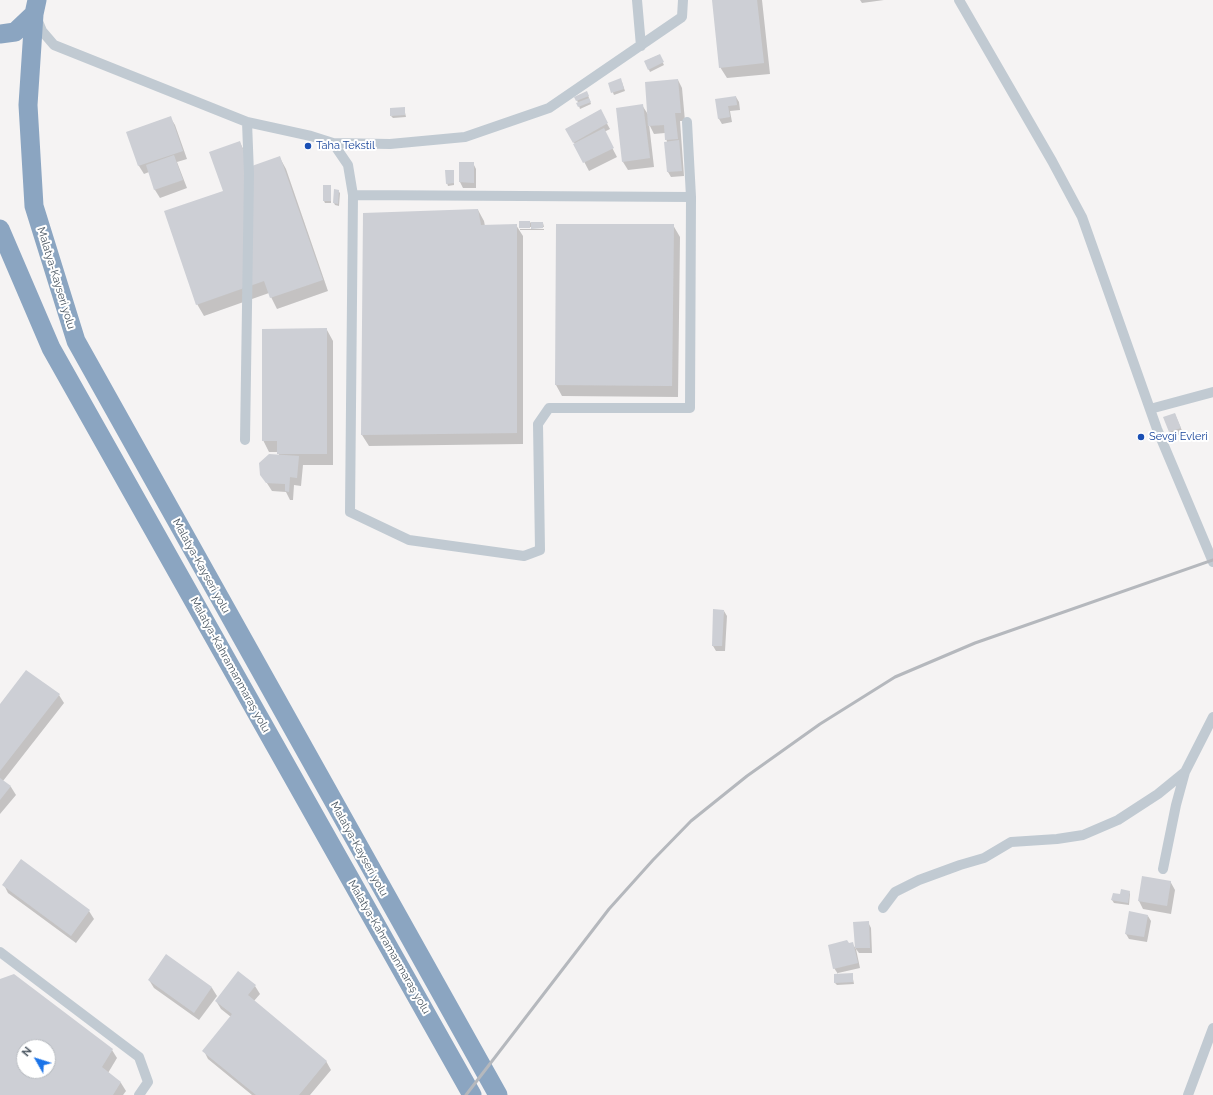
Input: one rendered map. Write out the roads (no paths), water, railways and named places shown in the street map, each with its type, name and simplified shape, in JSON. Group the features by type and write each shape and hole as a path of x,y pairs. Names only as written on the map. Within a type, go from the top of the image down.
{"highway":[{"path":"0,34 15,32 34,5"},
{"name":"Malatya-Kayseri yolu","path":"34,5 28,105 34,206 76,341 498,1095"},
{"name":"Malatya-Kahramanmaraş yolu","path":"0,229 51,348 472,1095"}],"street":[{"path":"637,0 641,46"},
{"path":"34,5 42,31 54,46 247,122 311,136 333,143 390,144 465,137 549,108 682,17 682,0"},
{"path":"959,0 1052,161 1082,217 1156,429 1213,562"},
{"path":"245,440 250,174 247,122"},
{"path":"333,143 348,165 353,195 350,512 409,540 524,556 540,550 538,424 549,408 690,408 691,197 687,122"},
{"path":"353,195 691,197"},
{"path":"1150,409 1213,392"},
{"path":"1163,869 1176,804 1185,772 1213,716"},
{"path":"883,908 896,892 919,880 984,858 1011,842 1057,840 1083,835 1118,820 1158,794 1185,772"},
{"path":"0,952 139,1057 148,1082 139,1095"},
{"path":"1188,1095 1213,1028"}],"railway":[{"path":"466,1095 609,909 653,860 691,821 747,776 820,724 895,677 975,643 1213,560"}],"place":[{"name":"Taha Tekstil","path":"308,146"},
{"name":"Sevgi Evleri","path":"1141,437"}]}
